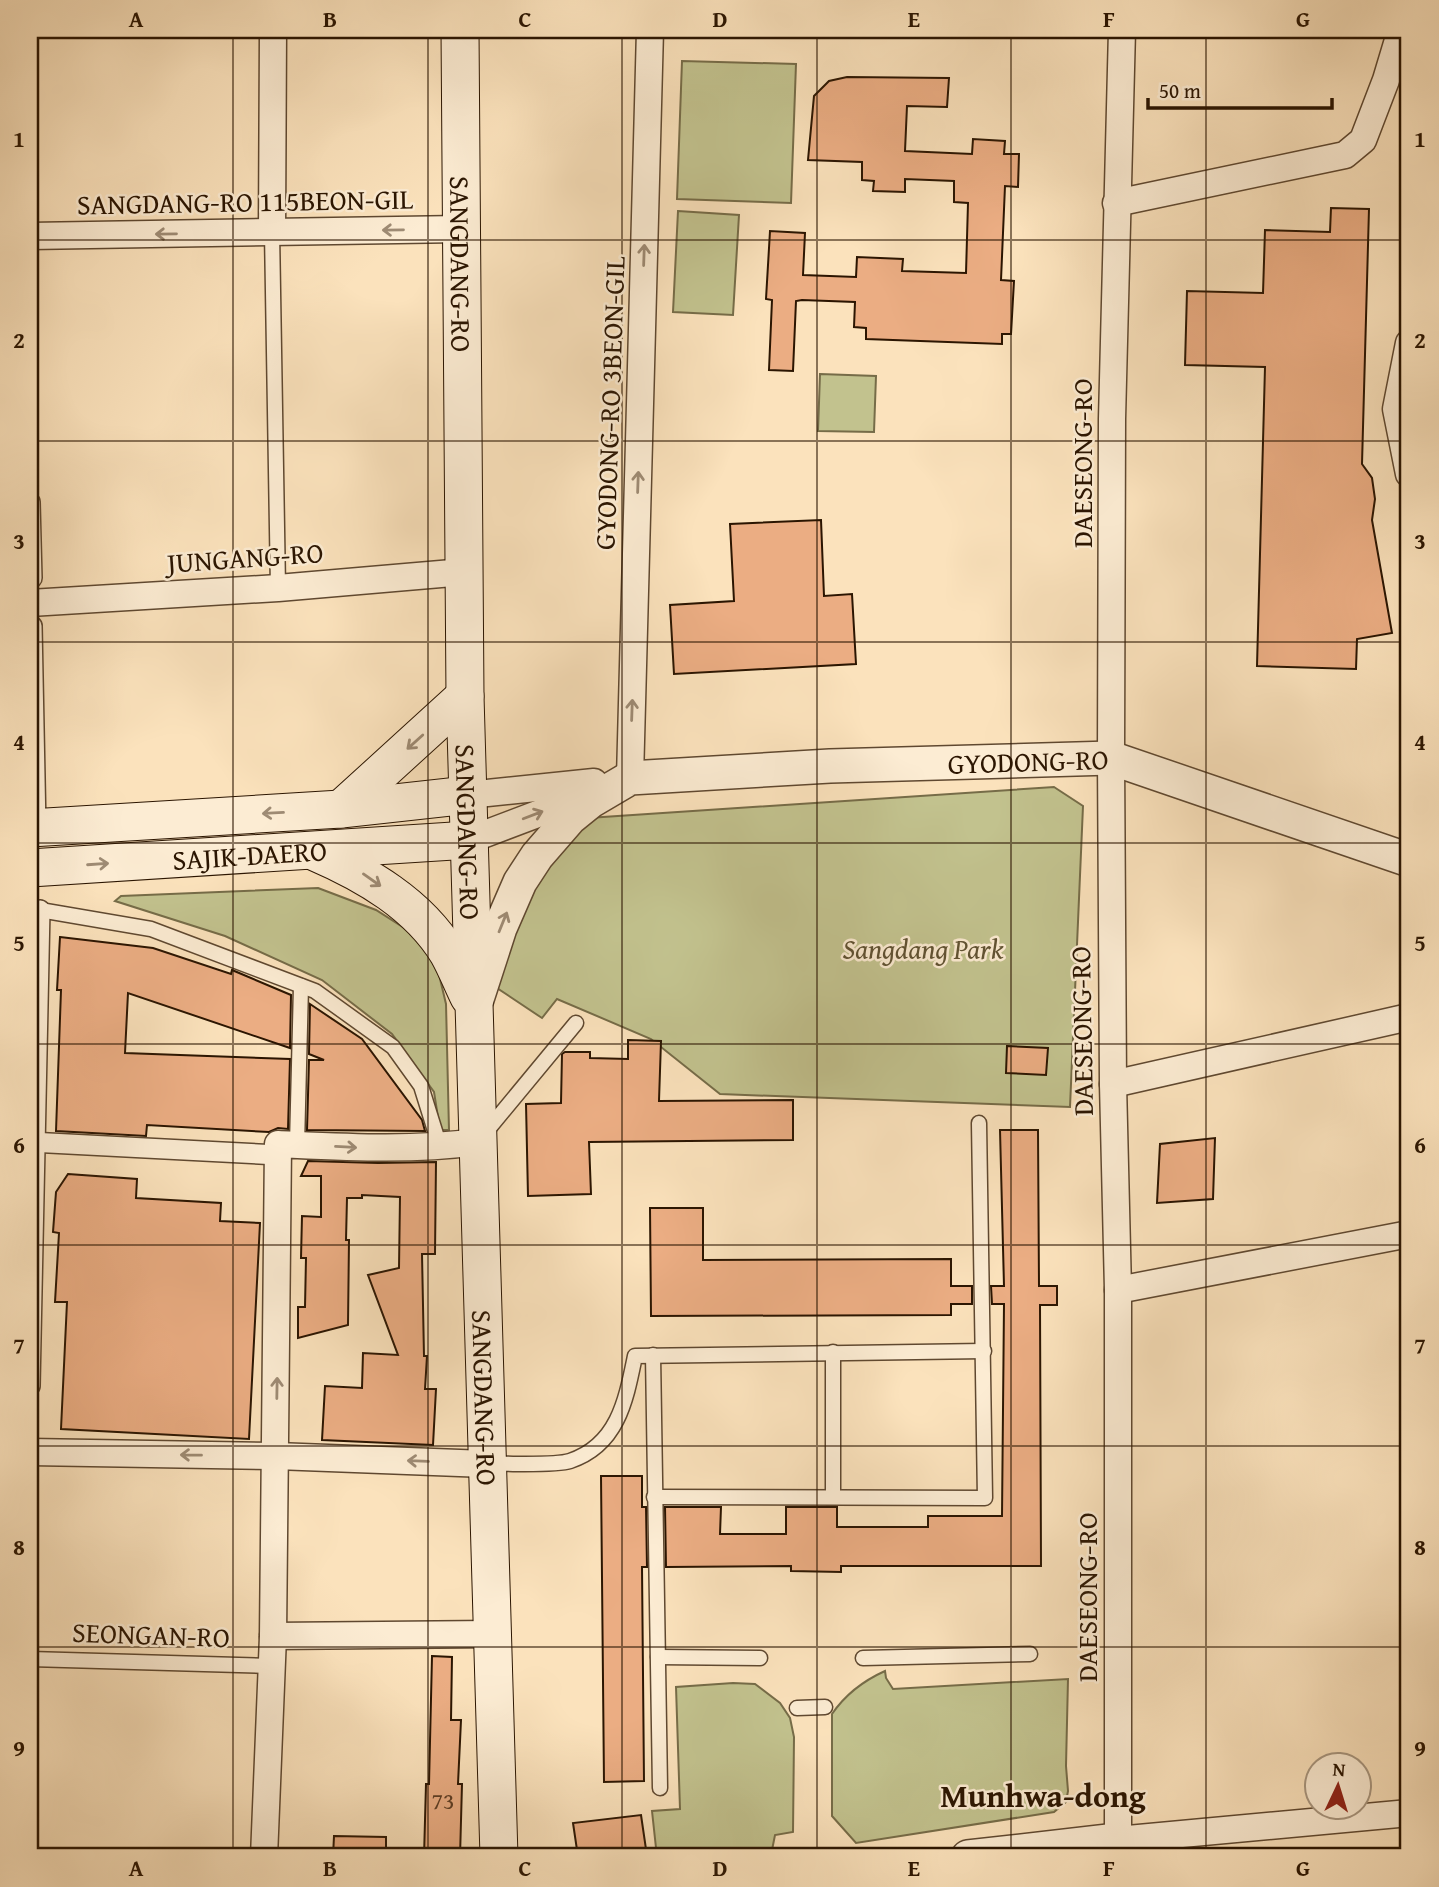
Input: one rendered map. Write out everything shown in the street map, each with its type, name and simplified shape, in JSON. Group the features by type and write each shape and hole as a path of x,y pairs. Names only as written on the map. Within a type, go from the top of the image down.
{"main road":[{"name":"SANGDANG-RO","path":"460,30 465,696 499,1857"},
{"path":"341,809 465,696"},
{"name":"SAJIK-DAERO","path":"33,828 341,809 468,795"},
{"name":"SAJIK-DAERO","path":"30,868 469,840"},
{"path":"311,850 362,873 413,912 448,953 474,1010"}],"street":[{"path":"272,232 273,30"},
{"name":"GYODONG-RO 3BEON-GIL","path":"630,778 650,30"},
{"name":"DAESEONG-RO","path":"1117,1849 1118,1290 1112,1084 1111,758 1112,433 1122,30"},
{"path":"1116,204 1346,155 1363,140 1386,80 1401,30"},
{"name":"SANGDANG-RO 115BEON-GIL","path":"30,236 461,229"},
{"path":"1409,343 1396,410 1409,474"},
{"path":"30,502 33,828"},
{"name":"JUNGANG-RO","path":"31,602 278,588 464,572"},
{"name":"GYODONG-RO","path":"468,795 630,778 830,766 1111,758 1409,860"},
{"path":"474,1010 500,928 520,882 537,856 570,818 630,778"},
{"name":"GYODONG-RO","path":"469,840 630,778"},
{"path":"30,1386 34,1017 40,910"},
{"path":"1112,1084 1408,1022"},
{"path":"32,1142 287,1150 440,1147 477,1142"},
{"path":"264,1857 287,1150"},
{"path":"1118,1290 1409,1234"},
{"path":"30,1451 486,1464"},
{"path":"273,1636 491,1634"},
{"path":"968,1857 1117,1849 1409,1813"}],"lane":[{"path":"272,232 278,588"},
{"path":"40,910 151,929 315,991 393,1047 421,1086 440,1147"},
{"path":"287,1150 301,986"},
{"path":"477,1142 576,1023"},
{"path":"1409,1094 1409,1101"},
{"path":"654,1497 985,1498 979,1123"},
{"path":"486,1464 568,1462 600,1445 617,1422 635,1356 984,1351"},
{"path":"833,1352 833,1496"},
{"path":"653,1355 660,1788"},
{"path":"863,1658 1030,1654"},
{"path":"658,1657 760,1658"},
{"name":"SEONGAN-RO","path":"30,1659 271,1665"},
{"path":"797,1707 825,1707"}],"green space":[{"path":"682,61 796,64 791,203 677,199"},
{"path":"678,211 739,215 733,315 673,312"},
{"path":"820,374 876,376 874,432 818,431"},
{"name":"Sangdang Park","path":"1054,787 1083,806 1070,1107 720,1094 651,1039 557,999 542,1018 494,986 536,872 588,818"},
{"path":"318,888 376,910 412,933 436,962 446,1004 449,1130 440,1130 434,1092 392,1034 322,980 225,936 115,901 121,896"},
{"path":"885,1671 893,1689 1068,1679 1066,1802 1054,1812 856,1843 832,1816 832,1714 856,1689"},
{"path":"755,1684 780,1703 790,1718 794,1737 793,1832 775,1835 772,1850 721,1857 657,1857 652,1811 680,1809 676,1687"}],"building":[{"path":"847,77 949,78 947,107 907,106 905,151 972,154 973,139 1005,141 1004,154 1019,154 1018,187 1005,186 1001,280 1014,281 1011,334 1002,334 1002,344 866,339 866,328 854,327 855,302 802,300 796,301 793,371 769,370 772,300 766,299 770,231 805,233 803,275 856,277 857,257 903,259 902,271 966,273 968,203 954,202 954,181 905,179 905,192 873,191 874,181 862,180 862,162 808,160 814,96 829,81"},
{"path":"1331,208 1369,209 1362,464 1372,478 1375,499 1372,520 1392,633 1357,639 1356,669 1257,666 1265,367 1185,365 1187,291 1263,293 1265,230 1330,232"},
{"path":"821,520 824,596 852,594 856,664 674,674 670,605 734,601 730,524"},
{"path":"60,937 153,948 231,974 232,970 291,995 290,1048 128,993 125,1053 290,1059 288,1129 278,1128 269,1132 147,1125 146,1136 56,1131"},
{"path":"310,1004 362,1039 422,1120 425,1131 307,1130 309,1060 324,1060 309,1054"},
{"path":"628,1040 661,1041 659,1101 793,1100 793,1140 589,1142 591,1194 528,1196 526,1104 561,1103 562,1054 565,1052 590,1052 590,1058 628,1059"},
{"path":"1007,1046 1048,1048 1046,1075 1006,1073"},
{"path":"1000,1130 1038,1130 1039,1286 1057,1286 1057,1305 1040,1305 1041,1566 841,1566 841,1572 791,1571 791,1566 666,1567 665,1507 721,1507 720,1534 786,1534 786,1507 837,1507 837,1527 928,1527 928,1516 1002,1516 1004,1304 992,1304 991,1286 1004,1286"},
{"path":"1215,1138 1213,1199 1157,1203 1160,1144"},
{"path":"308,1161 436,1162 435,1254 422,1254 424,1356 427,1356 425,1389 436,1389 433,1445 322,1440 325,1386 362,1388 363,1353 398,1355 368,1275 399,1268 400,1197 362,1195 362,1198 347,1198 348,1325 298,1338 298,1307 305,1307 306,1258 301,1258 302,1216 321,1217 321,1176 301,1176"},
{"path":"68,1174 137,1179 136,1198 221,1203 220,1221 260,1223 249,1439 61,1429 67,1302 55,1302 59,1233 53,1232 56,1192"},
{"path":"650,1208 703,1208 703,1260 951,1259 951,1286 972,1286 972,1304 951,1304 951,1315 651,1316"},
{"path":"601,1476 642,1476 642,1507 646,1507 647,1567 642,1567 644,1781 604,1782"},
{"path":"432,1656 452,1657 451,1720 461,1720 458,1784 462,1784 460,1857 424,1857"},
{"path":"641,1815 647,1856 581,1857 577,1850 573,1823"},
{"path":"334,1836 386,1837 386,1857 333,1857"}],"district":[{"name":"Munhwa-dong","path":"1043,1795"}]}
